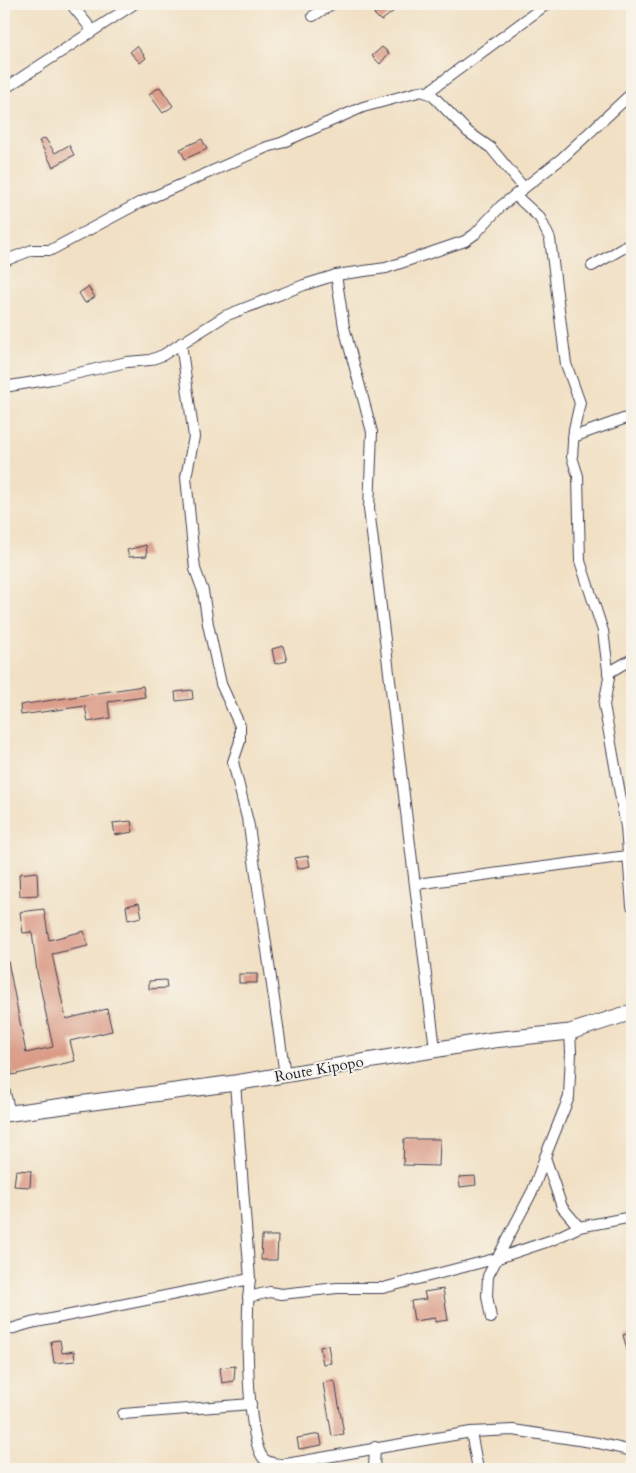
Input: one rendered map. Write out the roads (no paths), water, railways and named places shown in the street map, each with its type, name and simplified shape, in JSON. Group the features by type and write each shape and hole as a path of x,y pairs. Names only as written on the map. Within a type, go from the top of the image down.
{"main road":[{"name":"Route Kipopo","path":"7,1114 285,1075 493,1040 570,1032 632,1012"}],"street":[{"path":"71,4 92,30"},
{"path":"4,89 134,4"},
{"path":"313,16 332,4"},
{"path":"428,92 547,4"},
{"path":"4,261 32,250 51,250 139,203 267,147 351,114 363,107 422,91 428,92 468,132 491,148 524,188"},
{"path":"4,386 52,379 127,362 150,360 163,355 225,316 304,285 336,275 386,268 465,241 515,195 561,158 632,93"},
{"path":"515,195 540,218 550,239 566,364 580,403 573,437 572,457 578,476 580,561 603,630 608,673 604,705 629,825 627,856 632,906"},
{"path":"592,266 632,242"},
{"path":"336,275 346,336 372,432 368,509 435,1049"},
{"path":"181,343 194,437 186,477 195,569 203,591 208,624 222,684 240,726 240,741 233,762 249,826 285,1075"},
{"path":"573,437 632,416"},
{"path":"608,673 632,659"},
{"path":"416,884 627,856"},
{"path":"492,1318 487,1296 488,1276 533,1190 569,1096 570,1032"},
{"path":"235,1082 250,1278 248,1297 250,1404 259,1451 266,1466 471,1432 513,1430 632,1451"},
{"path":"4,1089 7,1114"},
{"path":"545,1157 562,1207 567,1216 579,1227"},
{"path":"248,1297 270,1292 281,1294 337,1288 383,1288 498,1258 552,1240 579,1227 632,1217"},
{"path":"4,1331 31,1323 250,1278"},
{"path":"123,1414 250,1404"},
{"path":"471,1432 478,1469"},
{"path":"374,1469 375,1447"}]}
